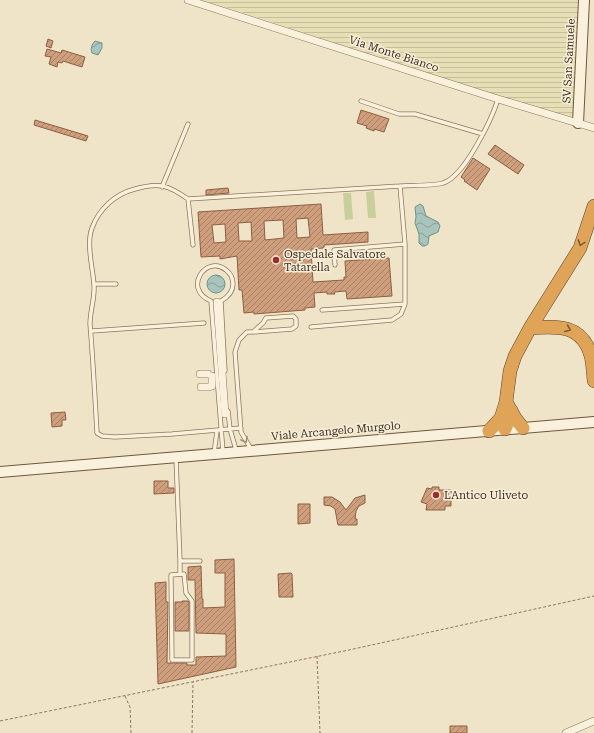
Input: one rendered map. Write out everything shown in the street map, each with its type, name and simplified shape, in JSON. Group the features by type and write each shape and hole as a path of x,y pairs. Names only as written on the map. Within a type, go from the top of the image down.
{"highway":[{"path":"489,431 506,415 510,371 515,356 530,328 580,248 594,206"},
{"path":"530,328 557,326 567,328 575,332 588,346 593,366 594,381"},
{"path":"506,415 524,428"}],"main road":[{"name":"SV San Samuele","path":"578,123 584,0"},
{"path":"506,415 524,428 594,422"},
{"name":"Viale Arcangelo Murgolo","path":"0,472 236,451 489,431"}],"street":[{"name":"Via Monte Bianco","path":"188,0 498,99 594,128"},
{"path":"217,302 214,380 225,414"},
{"path":"200,374 214,380"},
{"path":"201,387 214,380"},
{"path":"566,733 594,721"}],"lane":[{"path":"241,428 219,431 115,437 102,436 97,433 92,331 90,324 94,293 91,258 91,230 97,216 111,199 129,190 150,185 172,188 188,199 334,192 443,184 451,179 474,150 494,111 498,99"},
{"path":"361,101 399,114 415,114 483,134"},
{"path":"162,187 188,124"},
{"path":"311,327 392,320 401,314 405,304 405,244 400,186"},
{"path":"188,199 193,245"},
{"path":"335,265 334,250 405,244"},
{"path":"219,453 211,301 205,299 201,295 197,284 198,278 206,269 217,266 228,271 233,282 230,294 221,301 230,430 236,451"},
{"path":"94,284 116,284"},
{"path":"322,310 405,304"},
{"path":"251,450 241,432 235,352 239,340 248,332 253,332 292,329 296,326 296,320 293,316 266,318 263,323 253,332"},
{"path":"92,331 204,323"},
{"path":"219,431 219,453"},
{"path":"176,457 180,574"},
{"path":"180,561 200,561"},
{"path":"180,574 184,574 186,593 192,600 192,660 172,660 171,575 180,574"}],"path":[{"path":"0,721 317,656 594,596"},
{"path":"317,656 320,733"},
{"path":"192,733 193,681"},
{"path":"125,695 130,707 131,733"}],"shaded area":[{"path":"201,0 578,0 578,123 238,11"}],"green space":[{"path":"374,191 376,218 368,218 366,192"},
{"path":"343,193 351,193 353,219 345,220"}],"water":[{"path":"95,41 102,43 102,48 98,55 92,53 91,51"},
{"path":"420,204 423,206 426,216 438,222 440,226 438,232 429,236 428,244 425,246 422,246 419,243 419,234 415,223 415,207"},
{"path":"216,275 222,278 225,284 222,290 216,293 210,290 207,284 210,278"}],"building":[{"path":"48,39 53,41 51,48 46,46"},
{"path":"47,49 61,53 62,50 85,57 82,67 63,61 62,63 58,62 57,67 49,64 51,57 45,56"},
{"path":"361,110 389,119 384,132 374,129 374,131 366,128 367,126 357,123"},
{"path":"35,120 88,136 86,141 34,125"},
{"path":"495,145 524,165 518,174 488,154"},
{"path":"473,158 490,169 477,190 464,181 465,180 461,177"},
{"path":"228,188 229,193 206,195 206,190"},
{"name":"Ospedale Salvatore Tatarella","path":"321,204 323,235 368,232 368,242 324,245 324,248 311,249 313,282 344,280 344,277 346,277 345,261 389,258 392,296 347,299 346,291 334,292 335,294 327,294 327,292 314,293 315,307 305,308 305,310 254,314 254,312 244,313 242,290 239,290 237,256 220,259 220,256 201,257 198,212","holes":["308,218 310,237 297,238 296,219","283,220 284,238 265,240 264,221","251,222 252,241 239,241 238,223","225,224 226,242 214,243 212,225"]},
{"path":"65,412 66,420 62,420 62,426 52,427 51,413"},
{"path":"154,481 168,481 168,488 174,488 174,493 154,494"},
{"path":"432,487 439,487 439,490 451,490 451,506 445,506 445,510 426,510 427,504 421,502 427,488 432,489"},
{"path":"365,495 365,503 359,506 356,511 355,519 357,519 357,525 338,525 335,509 331,506 324,505 324,497 332,497 340,502 346,510 355,498"},
{"path":"298,504 310,504 310,523 298,524"},
{"path":"234,559 236,667 158,684 155,583 166,582 166,602 168,602 167,663 187,663 187,665 196,665 196,657 226,656 226,634 196,633 195,580 188,580 188,567 201,566 203,608 225,607 225,573 215,573 215,560"},
{"path":"291,573 293,597 279,597 278,574"},
{"path":"175,602 189,602 189,631 175,631"},
{"path":"450,726 467,726 467,733 450,733"}],"place":[{"name":"Ospedale Salvatore Tatarella","path":"276,260"},
{"name":"L'Antico Uliveto","path":"436,495"}]}
